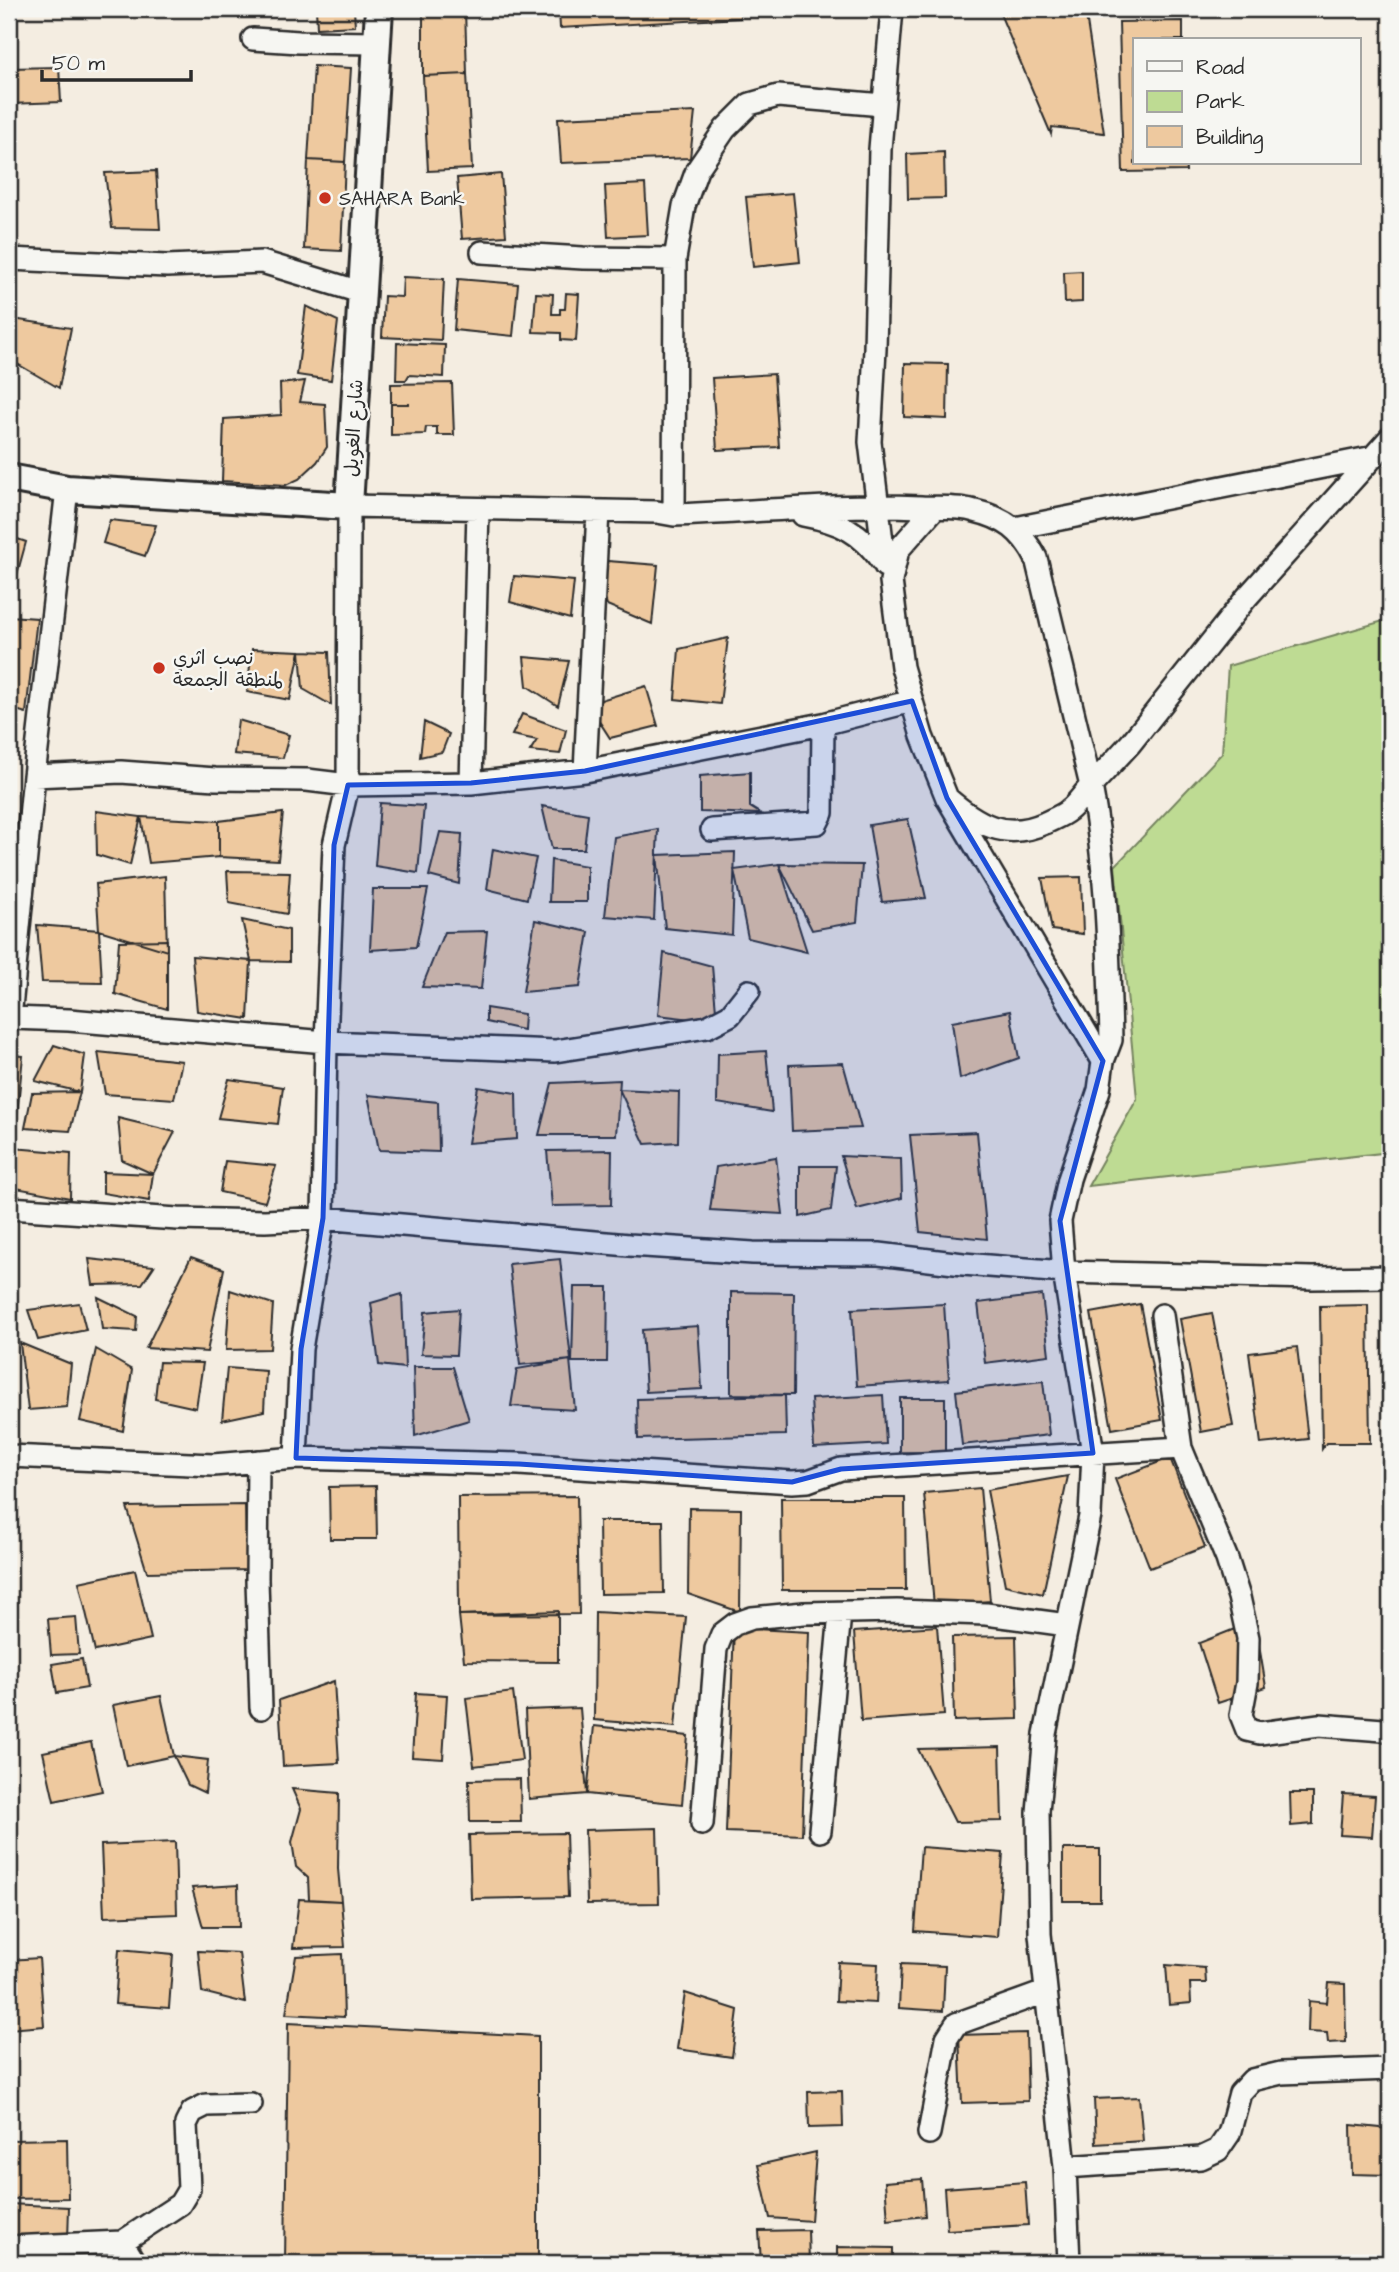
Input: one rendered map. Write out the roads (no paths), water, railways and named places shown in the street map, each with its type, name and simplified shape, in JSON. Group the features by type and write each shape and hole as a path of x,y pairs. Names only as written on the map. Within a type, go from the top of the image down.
{"street":[{"name":"شارع الغويل","path":"349,506 379,9"},
{"path":"892,9 883,105 870,442 876,505 902,667 922,736 947,799 1103,1061"},
{"path":"253,39 299,43 377,43"},
{"path":"674,515 675,259 684,206 697,170 725,130 750,104 778,96 883,105"},
{"path":"482,251 583,258 675,259"},
{"path":"9,259 167,267 262,262 360,292"},
{"path":"947,799 985,826 1019,831 1037,827 1069,810 1130,744 1247,597 1390,438"},
{"path":"1015,528 1374,457"},
{"path":"9,478 67,489 349,506 674,515 876,505 935,508 976,511 1015,528 1029,544 1040,571 1091,786 1101,851 1110,966 1111,1040 1103,1061 1099,1090 1069,1179 1060,1221 1064,1272 1093,1453 1090,1516 1045,1734 1038,1812 1040,1934 1065,2167 1069,2263"},
{"path":"67,489 9,1018 69,1020 326,1042 555,1051 706,1027 730,1015 749,990"},
{"path":"296,1458 302,1349 323,1218 326,1042 334,845 348,785 349,506"},
{"path":"785,508 842,524 865,540 888,573"},
{"path":"888,573 898,550 935,508"},
{"path":"471,783 478,509"},
{"path":"585,771 598,511"},
{"path":"34,776 121,772 215,779 307,780 348,785 471,783 585,771 823,724 912,701"},
{"path":"712,830 817,823 822,813 823,724"},
{"path":"9,1208 178,1219 265,1221 323,1218 629,1245 753,1253 879,1255 1064,1272 1312,1278 1390,1277"},
{"path":"1162,1315 1181,1448 1227,1559 1248,1638 1247,1683 1241,1715 1247,1730 1260,1734 1319,1725 1383,1730"},
{"path":"9,1456 214,1465 296,1458 519,1464 792,1482 808,1481 841,1469 1181,1448"},
{"path":"258,1461 257,1580 261,1708"},
{"path":"702,1824 716,1649 722,1634 735,1624 752,1618 897,1611 986,1614 1068,1625"},
{"path":"820,1831 840,1613"},
{"path":"929,2133 947,2038 956,2024 1045,1992"},
{"path":"1065,2167 1201,2158 1219,2150 1229,2134 1240,2093 1252,2080 1281,2073 1390,2069"},
{"path":"9,2247 122,2242 180,2204 186,2197 189,2189 186,2124 192,2112 206,2105 251,2104"},
{"path":"122,2242 135,2263"}],"place":[{"name":"SAHARA Bank","path":"325,198"},
{"name":"نصب اثري لمنطقة الجمعة","path":"159,668"}]}
